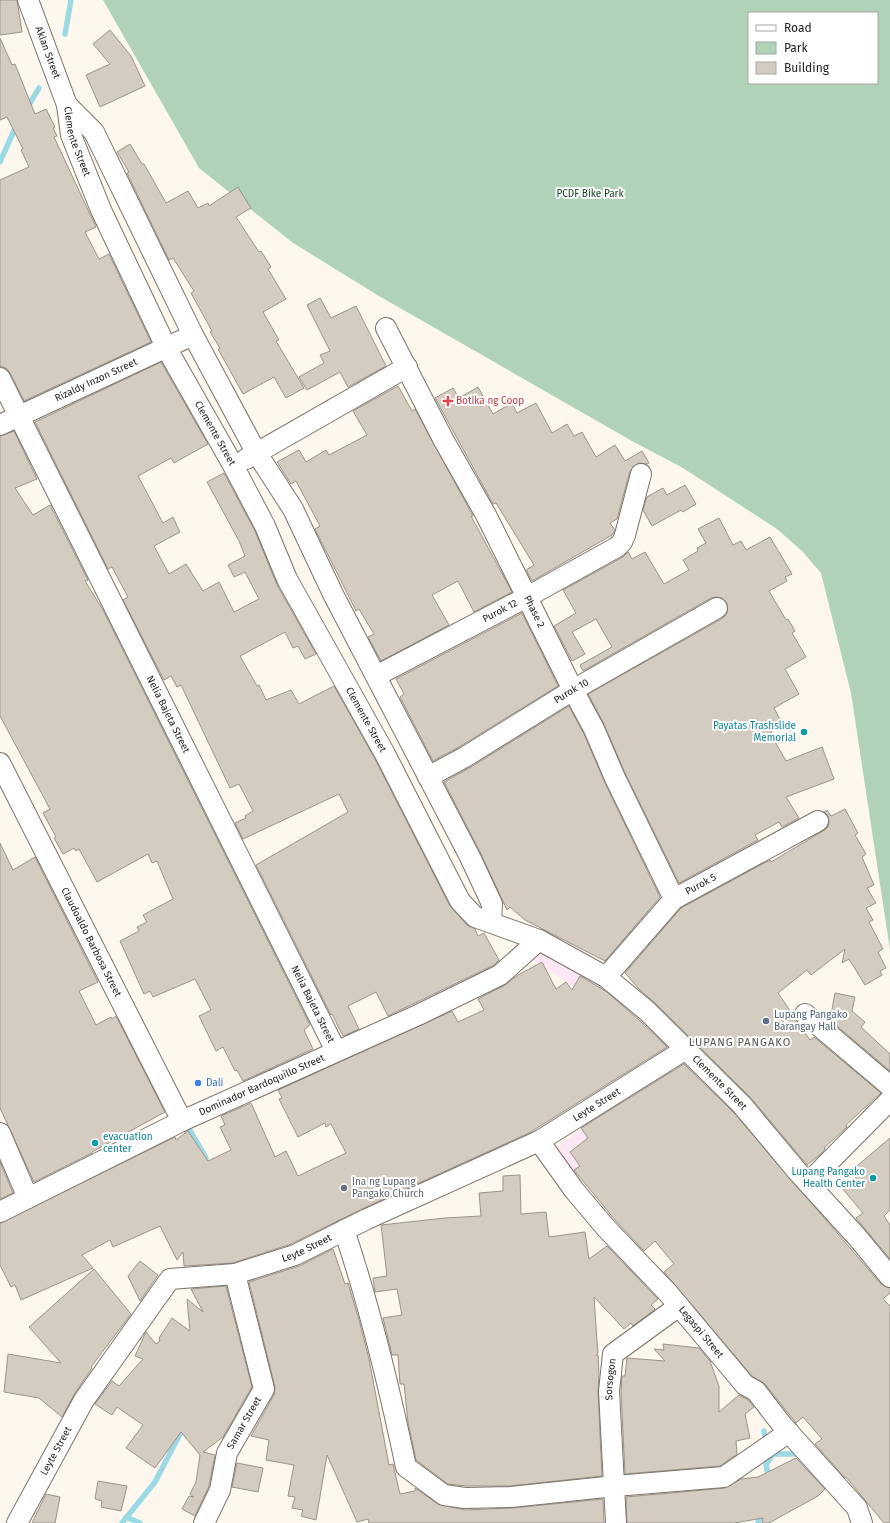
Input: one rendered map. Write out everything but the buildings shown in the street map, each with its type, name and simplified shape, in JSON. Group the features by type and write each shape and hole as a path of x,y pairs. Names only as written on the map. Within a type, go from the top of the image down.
{"street":[{"name":"Aklan Street","path":"28,0 67,105"},
{"name":"Clemente Street","path":"67,105 94,132 193,335 256,452 293,509 320,567 470,857 492,904 491,922"},
{"name":"Clemente Street","path":"67,105 71,135 101,210 167,349 234,466 265,526 287,579 385,754 460,902 475,917 538,940 606,977 647,1011 742,1105 890,1277"},
{"name":"Phase 2","path":"386,328 408,367 443,439 486,514 573,690 594,729 615,778 674,899"},
{"name":"Rizaldy Inzon Street","path":"0,425 167,349 193,335"},
{"path":"234,466 256,452 408,367"},
{"name":"Nelia Bajeta Street","path":"0,378 336,1051"},
{"name":"Purok 12","path":"376,676 527,597 617,547 622,542 641,474"},
{"name":"Purok 10","path":"428,777 573,690 717,608"},
{"path":"334,663 362,649"},
{"path":"385,754 410,743"},
{"name":"Claudoaldo Barbosa Street","path":"0,763 182,1121"},
{"name":"Purok 5","path":"606,977 674,899 818,821"},
{"name":"Dominador Bardoquillo Street","path":"0,1212 182,1121 418,1015 500,975 538,940"},
{"path":"805,1014 890,1086"},
{"name":"Leyte Street","path":"17,1523 84,1400 170,1279 235,1274 295,1255 344,1230 539,1141 686,1049"},
{"path":"808,1183 890,1100"},
{"path":"0,1133 28,1198"},
{"name":"Legaspi Street","path":"539,1141 574,1190 606,1228 679,1306 745,1385 756,1390 789,1432 857,1508 862,1523"},
{"path":"344,1230 360,1276 380,1350 406,1466 444,1495 465,1498 511,1497 615,1486 724,1477 789,1432"},
{"name":"Samar Street","path":"204,1523 220,1490 227,1453 264,1389 235,1274"},
{"name":"Sorsogon","path":"616,1523 609,1391 612,1354 679,1306"}],"shaded area":[{"path":"540,945 649,1017 677,1051 656,1063 633,1027 530,957"},
{"path":"680,1057 692,1069 570,1176 553,1150"}],"green space":[{"name":"PCDF Bike Park","path":"103,0 890,0 890,950 851,693 821,573 802,551 777,529 683,468 632,441 379,296 293,243 199,168"}],"waterway":[{"path":"65,34 71,0"},
{"path":"27,108 39,88"},
{"path":"0,162 17,124"},
{"path":"187,1125 206,1158"},
{"path":"122,1523 155,1482 180,1434 186,1427"},
{"path":"764,1431 765,1437"},
{"path":"769,1478 766,1465 773,1454 799,1454"},
{"path":"758,1523 762,1512"},
{"path":"126,1517 140,1523"}],"place":[{"name":"Botika ng Coop","path":"448,401"},
{"name":"Payatas Trashslide Memorial","path":"804,732"},
{"name":"Lupang Pangako Barangay Hall","path":"766,1021"},
{"name":"Dali","path":"198,1083"},
{"name":"evacuation center","path":"95,1143"},
{"name":"Lupang Pangako Health Center","path":"873,1178"},
{"name":"Ina ng Lupang Pangako Church","path":"344,1188"}],"district":[{"name":"LUPANG PANGAKO","path":"740,1042"}]}
